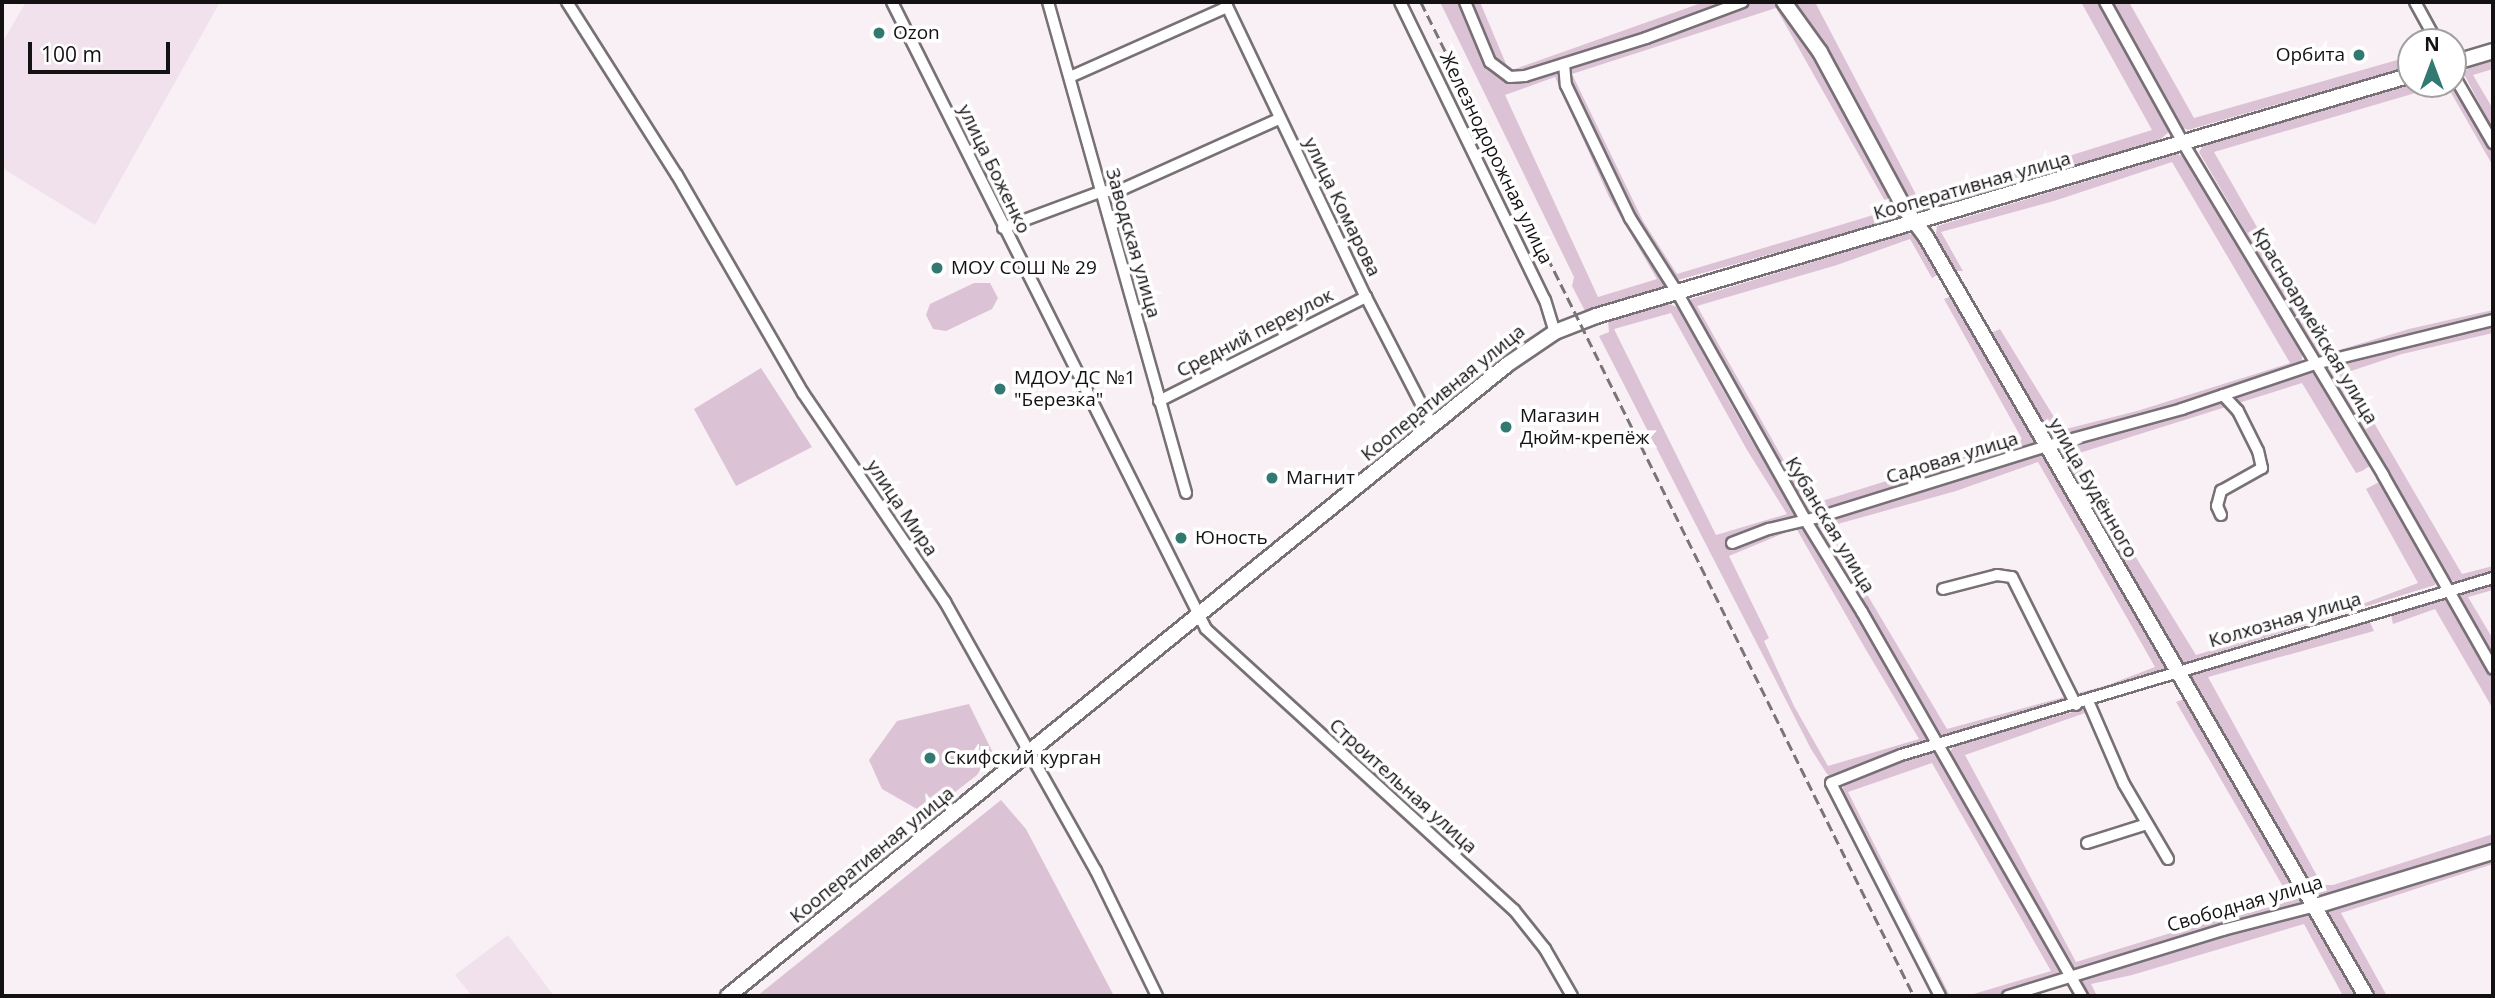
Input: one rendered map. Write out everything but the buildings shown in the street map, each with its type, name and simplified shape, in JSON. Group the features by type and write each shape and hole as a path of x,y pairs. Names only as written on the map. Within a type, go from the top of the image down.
{"street":[{"name":"улица Мира","path":"567,2 677,175 803,393 945,603 1096,871 1157,996"},
{"name":"улица Боженко","path":"892,2 1196,615"},
{"name":"Заводская улица","path":"1048,2 1186,492"},
{"name":"Железнодорожная улица","path":"1400,2 1545,300 1555,332"},
{"name":"Железнодорожная улица","path":"1465,2 1490,62 1500,72 1510,77 1525,76 1564,64"},
{"path":"1564,64 1646,38 1743,2"},
{"name":"улица Будённого","path":"1784,2 1820,52 1914,224 1926,237 2366,996"},
{"name":"Красноармейская улица","path":"2105,2 2183,143 2383,475 2493,669"},
{"path":"2416,2 2430,28"},
{"path":"1070,77 1226,4"},
{"name":"улица Комарова","path":"1226,4 1366,297 1432,425"},
{"path":"2467,58 2493,51"},
{"name":"Кубанская улица","path":"1564,64 1566,85 1630,218 1677,292 1806,521 2082,996"},
{"name":"Кооперативная улица","path":"728,996 1535,342 1555,332 1677,292 2397,79"},
{"path":"2467,98 2493,143"},
{"path":"1003,228 1100,192 1123,189 1279,118"},
{"name":"Средний переулок","path":"1159,401 1366,297"},
{"name":"Садовая улица","path":"1732,543 1769,529 1806,521 2046,446 2223,396 2315,364 2493,320"},
{"path":"2221,515 2217,506 2221,491 2262,468 2258,451 2238,411 2223,396"},
{"path":"1943,589 1997,575 2012,577 2076,705"},
{"name":"Колхозная улица","path":"1940,996 1831,783 1901,755 2076,705 2447,589 2493,578"},
{"name":"Строительная улица","path":"1196,615 1225,650 1514,910 1545,950 1572,996"},
{"path":"2088,701 2124,784 2168,859"},
{"path":"2087,843 2147,824"},
{"name":"Свободная улица","path":"2008,996 2493,852"}],"shaded area":[{"path":"26,2 220,2 95,225 2,168 2,43"},
{"path":"1440,2 1460,2 1489,68 1501,78 1512,82 1557,72 1561,74 1665,286 1585,311 1572,286 1574,277","holes":["1555,77 1609,197 1657,279 1598,297 1505,95"]},
{"path":"1468,2 1480,2 1509,71 1704,2 1737,2 1531,73 1514,75 1497,66"},
{"path":"1756,2 1779,2 1799,29 1899,208 1891,211 1893,220 1678,280 1640,231 1569,83 1568,71 1573,64","holes":["1776,8 1890,210 1677,274 1643,221 1572,74"]},
{"path":"1793,2 1815,2 1922,206 1995,179 2152,130 2081,2 2098,2 2135,63 2170,131 2157,142 1933,209 1923,208 1910,201 1826,47"},
{"path":"2110,2 2129,2 2194,118 2397,60 2397,70 2188,130 2183,128"},
{"path":"2493,60 2493,69 2473,75 2493,109 2493,130 2467,80 2469,67"},
{"path":"2397,89 2398,98 2214,152 2329,353 2409,329 2493,310 2493,315 2321,360 2199,152 2203,146"},
{"path":"2454,98 2461,98 2493,152 2493,166"},
{"path":"2177,154 2185,157 2302,351 2302,359 2299,365 2137,419 2055,439 2049,436 1988,334 2000,329 2062,430 2137,411 2290,363 2172,162 2054,201 1941,232 1963,271 1954,271 1935,239 1937,226"},
{"path":"1908,233 1918,237 1940,273 1932,278 1910,239 1837,265 1697,306 1809,505 2022,439 1944,299 1954,295 2036,444 1814,514 1808,513 1687,305 1691,299"},
{"path":"974,283 990,283 998,298 992,309 946,331 933,329 926,315 930,304"},
{"path":"1669,304 1677,307 1744,428 1930,737 1930,742 1834,779 1827,774 1811,749 1599,336 1609,332 1608,321","holes":["1671,313 1747,450 1787,514 1716,535 1614,329","1796,528 1862,643 1919,739 1828,766 1794,706 1764,641 1769,638 1729,556"]},
{"path":"2493,325 2493,333 2402,354 2345,373 2462,574 2493,566 2493,574 2455,582 2446,577 2327,375 2329,368 2337,363"},
{"path":"761,368 812,447 736,486 694,409"},
{"path":"2308,371 2315,373 2371,465 2362,471 2356,473 2302,383 2073,455 2196,655 2365,603 2418,583 2366,489 2381,481 2436,577 2435,585 2181,664 2058,456 2058,449"},
{"path":"2038,452 2057,474 2165,660 2165,668 2082,700 1941,738 1816,524","holes":["2038,462 2155,667 2108,685 1947,729 1827,527 1956,491"]},
{"path":"2493,580 2493,590 2468,597 2493,639 2493,660 2456,596 2458,591"},
{"path":"2442,597 2447,599 2493,680 2493,709 2435,609 2393,624 2391,615"},
{"path":"2369,620 2374,631 2208,677 2322,885 2333,885 2493,834 2493,847 2323,898 2311,888 2187,676 2188,672"},
{"path":"2187,698 2302,898 2300,905 2074,972 1950,753 1952,748 1960,743 2087,708 2088,712 1965,755 2076,962 2289,897 2176,702"},
{"path":"969,704 992,751 977,775 950,796 917,809 882,789 869,760 897,721"},
{"path":"1932,749 1937,750 2067,976 2000,996 1967,996 2051,971 1932,763 1848,792 1950,996 1942,996 1842,794 1844,784 1853,777"},
{"path":"1001,800 1026,829 1114,996 757,996"},
{"path":"2493,856 2493,864 2341,913 2387,996 2372,996 2324,910"},
{"path":"2306,914 2313,916 2360,996 2343,996 2304,924 2132,975 2091,984 2097,996 2088,996 2079,980 2230,934"},
{"path":"508,935 554,996 472,996 455,975"}],"railway":[{"path":"1421,2 1914,996"}],"place":[{"name":"Ozon","path":"879,33"},
{"name":"Орбита","path":"2359,55"},
{"name":"МОУ СОШ № 29","path":"937,268"},
{"name":"МДОУ ДС №1 \"Березка\"","path":"1000,389"},
{"name":"Магазин Дюйм-крепёж","path":"1506,427"},
{"name":"Магнит","path":"1272,478"},
{"name":"Юность","path":"1181,538"},
{"name":"Скифский курган","path":"930,758"}]}
